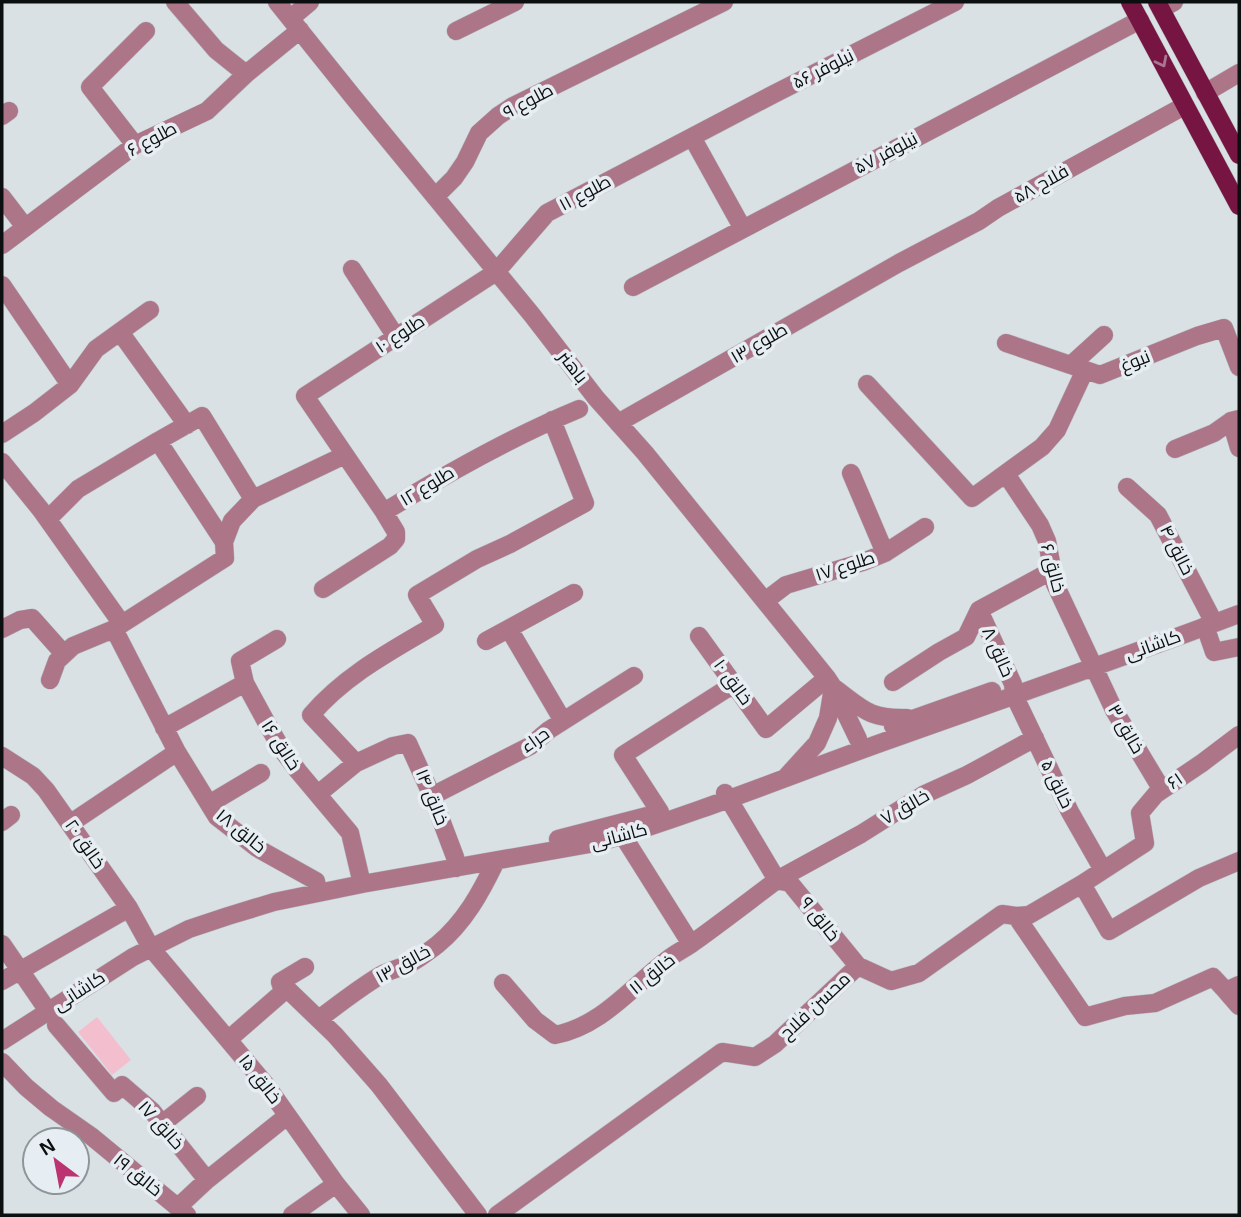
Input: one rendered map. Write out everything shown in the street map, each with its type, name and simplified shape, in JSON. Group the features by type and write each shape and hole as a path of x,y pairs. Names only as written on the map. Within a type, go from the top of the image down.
{"main road":[{"path":"1130,2 1184,106 1236,194"},
{"path":"1164,4 1205,93 1239,155"}],"street":[{"path":"175,2 216,50 246,74"},
{"name":"باهنر","path":"277,2 830,682 858,739"},
{"name":"طلوع ۶","path":"2,246 135,145 207,111 295,24 310,2"},
{"path":"456,31 515,2"},
{"name":"طلوع ۹","path":"435,197 466,162 479,134 498,116 513,106 724,2"},
{"name":"نیلوفر ۵۶","path":"692,137 955,2"},
{"name":"نیلوفر ۵۷","path":"633,287 1140,20"},
{"path":"135,145 90,87 146,31"},
{"path":"1205,93 1239,73"},
{"name":"فلاح ۵۸","path":"899,264 1184,106"},
{"path":"692,137 743,229"},
{"name":"طلوع ۱۱","path":"496,272 547,213 692,137"},
{"path":"2,197 25,227"},
{"name":"طلوع ۱۳","path":"618,423 899,264"},
{"path":"352,269 396,337"},
{"name":"طلوع ۱۰","path":"345,455 305,396 496,272"},
{"path":"2,285 70,385"},
{"path":"2,434 70,385 96,349 150,310"},
{"name":"نبوغ","path":"1006,344 1100,375 1224,328 1239,367"},
{"path":"120,332 187,425"},
{"path":"867,384 972,498 1042,447 1057,430 1071,403 1078,368 1104,335"},
{"name":"طلوع ۱۲","path":"323,589 390,546 396,539 396,532 384,512 445,474 579,409"},
{"path":"48,519 78,489 202,416 253,499"},
{"path":"318,794 356,763 311,715 328,696 366,666 435,625 417,595 477,559 585,503 552,420"},
{"path":"1175,449 1214,433 1235,420 1239,448"},
{"path":"158,441 224,542"},
{"path":"50,680 57,662 73,646 118,627 225,558 224,542 232,521 253,499 345,455 384,512"},
{"name":"خالق ۱۸","path":"2,462 48,519 118,627 164,728 217,817 257,848 317,887"},
{"path":"851,473 885,552"},
{"name":"خالق ۶","path":"1006,474 1040,525 1047,541 1051,571 1060,597 1091,663"},
{"name":"خالق ۴","path":"1127,487 1158,515 1209,622 1214,652 1239,647"},
{"name":"طلوع ۱۷","path":"765,601 786,585 863,562 885,552 925,527"},
{"path":"893,682 967,636 979,610 1051,571"},
{"path":"486,641 574,593"},
{"name":"کاشانی","path":"1209,622 1239,603"},
{"name":"خالق ۸","path":"979,610 1014,690"},
{"name":"کاشانی","path":"456,863 496,861 601,842 619,830 660,812 783,779 933,724 1014,690 1239,614"},
{"path":"2,629 20,620 32,618 64,654"},
{"path":"509,629 563,721"},
{"name":"خالق ۱۰","path":"699,636 766,729 830,682"},
{"path":"164,728 245,682 240,661 277,639"},
{"name":"خالق ۳","path":"1091,663 1114,710 1162,790"},
{"name":"حراء","path":"432,796 530,746 549,730 634,676"},
{"name":"خالق ۱۶","path":"245,682 283,751 350,833 361,880"},
{"path":"830,682 866,712 886,718 915,718 933,724"},
{"path":"783,779 817,743 828,718 830,682"},
{"path":"660,812 623,755 734,684"},
{"name":"کاشانی","path":"2,1041 49,1013 123,951 149,943 223,906 679,818 800,761 915,718 1014,690"},
{"name":"خالق ۵","path":"1014,690 1070,812 1103,870"},
{"name":"۶۱","path":"1145,843 1140,813 1162,790 1239,735"},
{"name":"خالق ۷","path":"777,880 861,834 923,795 967,775 1035,738"},
{"name":"خالق ۱۴","path":"356,763 393,746 408,743 432,796 456,863"},
{"path":"71,823 177,752"},
{"name":"خالق ۲۰","path":"2,756 33,776 47,790 129,908 149,943"},
{"path":"209,804 261,773"},
{"name":"خالق ۹","path":"727,795 777,880 790,883 858,966"},
{"name":"خالق ۱۱","path":"502,983 535,1020 555,1035 566,1033 598,1018 669,958 691,944 619,830"},
{"name":"محسن فلاح","path":"497,1215 722,1052 755,1057 775,1044 858,966 891,981 919,973 1002,914 1029,915 1145,843"},
{"name":"خالق ۱۳","path":"319,1019 382,975 411,963 438,944 479,898 496,861"},
{"path":"1082,884 1109,931 1199,878 1239,861"},
{"path":"691,944 777,880"},
{"path":"2,981 129,908"},
{"path":"1016,916 1085,1017 1125,1006 1155,1003 1213,977 1233,988 1239,1006"},
{"name":"خالق ۱۵","path":"149,943 266,1085 336,1184 362,1215"},
{"path":"2,944 49,1013"},
{"path":"280,982 305,967"},
{"path":"280,982 335,1035 379,1085 478,1215"},
{"path":"229,1040 283,992 280,982"},
{"name":"کاشانی","path":"2,1030 49,1013"},
{"name":"خالق ۱۷","path":"49,1013 114,1093 122,1085 152,1111 207,1180"},
{"name":"خالق ۱۹","path":"2,1062 51,1108 91,1136 182,1211 207,1180 288,1116"},
{"path":"162,1124 197,1096"},
{"path":"292,1215 336,1184"}],"shaded area":[{"path":"97,1017 131,1060 112,1075 78,1032"}]}
